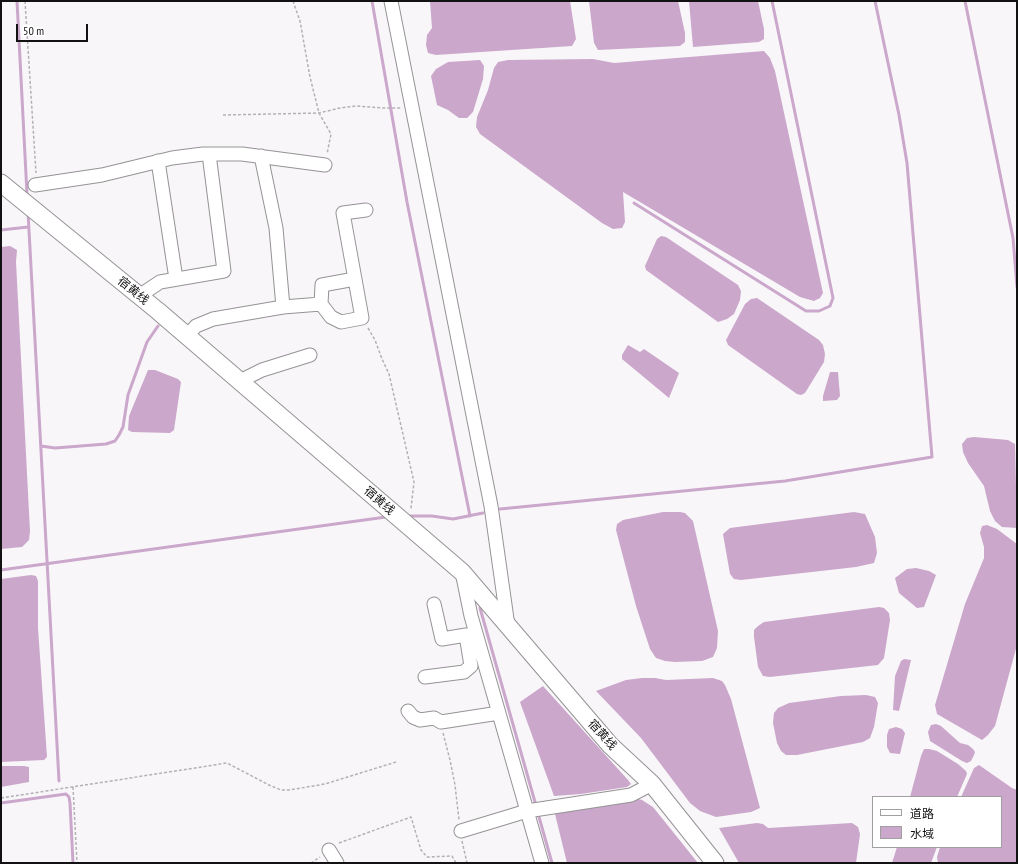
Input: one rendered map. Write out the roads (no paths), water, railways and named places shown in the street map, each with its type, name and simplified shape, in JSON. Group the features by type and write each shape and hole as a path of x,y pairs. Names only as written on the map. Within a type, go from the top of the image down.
{"main road":[{"name":"宿黄线","path":"1,183 140,296 462,572 610,745 652,784 715,863"}],"street":[{"path":"391,1 491,506 508,626"},
{"path":"140,296 160,282 224,271 209,154"},
{"path":"35,185 102,175 172,158 209,154 242,154 326,165"},
{"path":"262,156 276,228 283,307"},
{"path":"158,162 176,279"},
{"path":"355,279 322,285 321,304 332,317 340,322 362,318 355,279 343,213 366,210"},
{"path":"187,336 196,326 213,319 283,307 321,304"},
{"path":"240,381 262,370 310,355"},
{"path":"425,677 464,672 470,666 471,635 462,572"},
{"path":"434,604 442,639 471,635"},
{"path":"471,635 499,713 542,863"},
{"path":"408,711 413,717 420,720 434,718 441,722 499,713"},
{"path":"461,831 527,811 631,795 652,784"},
{"path":"329,850 337,863"}],"water":[{"path":"430,1 570,1 576,39 572,46 436,55 428,53 426,45 427,35 432,28"},
{"path":"589,1 678,1 685,33 685,42 680,46 598,50 594,43"},
{"path":"689,1 758,1 764,29 764,39 759,42 693,47"},
{"path":"764,51 770,58 775,71 823,293 820,298 814,301 800,297 623,192 625,222 622,228 613,229 602,223 480,134 476,127 477,117 488,90 494,68 498,62 508,60 593,59 614,63"},
{"path":"480,60 484,66 483,79 473,112 467,118 459,118 448,110 437,105 431,76 436,69 448,62"},
{"path":"661,236 666,237 738,285 741,291 740,300 734,314 727,319 718,322 646,270 645,266 657,239"},
{"path":"10,246 17,250 16,262 30,531 29,540 22,547 1,549 1,247"},
{"path":"757,298 819,340 823,345 825,354 824,362 805,393 801,395 797,394 728,345 726,340 745,304 751,299"},
{"path":"628,345 640,352 644,349 679,373 669,398 622,359 622,355"},
{"path":"148,370 155,370 178,379 181,382 174,430 170,433 132,432 128,430 129,416"},
{"path":"830,372 838,372 840,396 837,400 823,401 823,396"},
{"path":"974,437 1008,440 1015,444 1017,528 1002,527 995,521 990,511 984,486 968,463 963,452 962,444 967,438"},
{"path":"663,512 685,513 693,521 718,631 717,648 713,657 702,661 665,661 656,658 650,649 636,606 616,530 617,524 623,520"},
{"path":"854,512 865,514 875,537 877,553 874,563 856,567 741,580 734,579 730,574 723,534 730,528"},
{"path":"987,525 997,529 1017,544 1017,645 995,726 982,740 937,714 935,705 965,604 984,558 984,547 980,533 982,526"},
{"path":"916,568 929,571 936,575 924,607 917,608 899,593 895,578 907,569"},
{"path":"31,575 36,576 38,581 38,628 47,757 44,760 1,762 1,579"},
{"path":"879,607 884,608 889,613 890,620 884,658 878,665 770,677 763,676 758,667 754,630 764,622"},
{"path":"904,659 911,660 899,711 893,710 895,676 901,661"},
{"path":"642,678 666,680 713,678 722,681 731,699 760,808 751,812 716,817 700,811 690,803 641,738 596,691 626,680"},
{"path":"543,686 631,784 627,787 581,794 554,796 520,702"},
{"path":"866,695 875,697 878,703 874,727 870,738 863,742 797,755 786,755 781,751 777,743 773,723 774,713 778,708 789,703 841,696"},
{"path":"936,724 941,726 960,743 968,745 973,749 975,752 971,761 967,763 962,761 930,741 928,732 931,725"},
{"path":"896,727 902,729 905,733 900,754 890,753 887,747 887,735 889,729"},
{"path":"924,749 937,751 958,764 966,771 967,774 957,796 910,796"},
{"path":"979,765 1017,790 1017,863 938,863 937,857 940,848 1002,848 1002,796 961,796 974,768"},
{"path":"1,766 29,767 29,782 1,787"},
{"path":"635,798 642,800 653,807 698,863 567,863 554,810"},
{"path":"757,823 763,824 768,828 852,823 858,827 860,834 856,863 739,863 719,828"},
{"path":"897,848 937,848 931,863 892,863"}],"waterway":[{"path":"17,1 27,194"},
{"path":"372,1 407,202 470,516"},
{"path":"634,203 806,311 819,311 830,306 833,298 772,1"},
{"path":"500,509 785,481 932,457 907,163 899,115 875,1"},
{"path":"965,1 1013,238 1017,287"},
{"path":"28,212 59,781"},
{"path":"1,230 28,227"},
{"path":"41,446 55,448 106,444 115,441 123,427 128,395 147,342 158,326"},
{"path":"409,516 432,516 453,519 483,513"},
{"path":"1,570 386,517"},
{"path":"480,608 535,802"},
{"path":"1,803 66,794 69,797 70,803 73,863"},
{"path":"539,817 552,863"}]}
